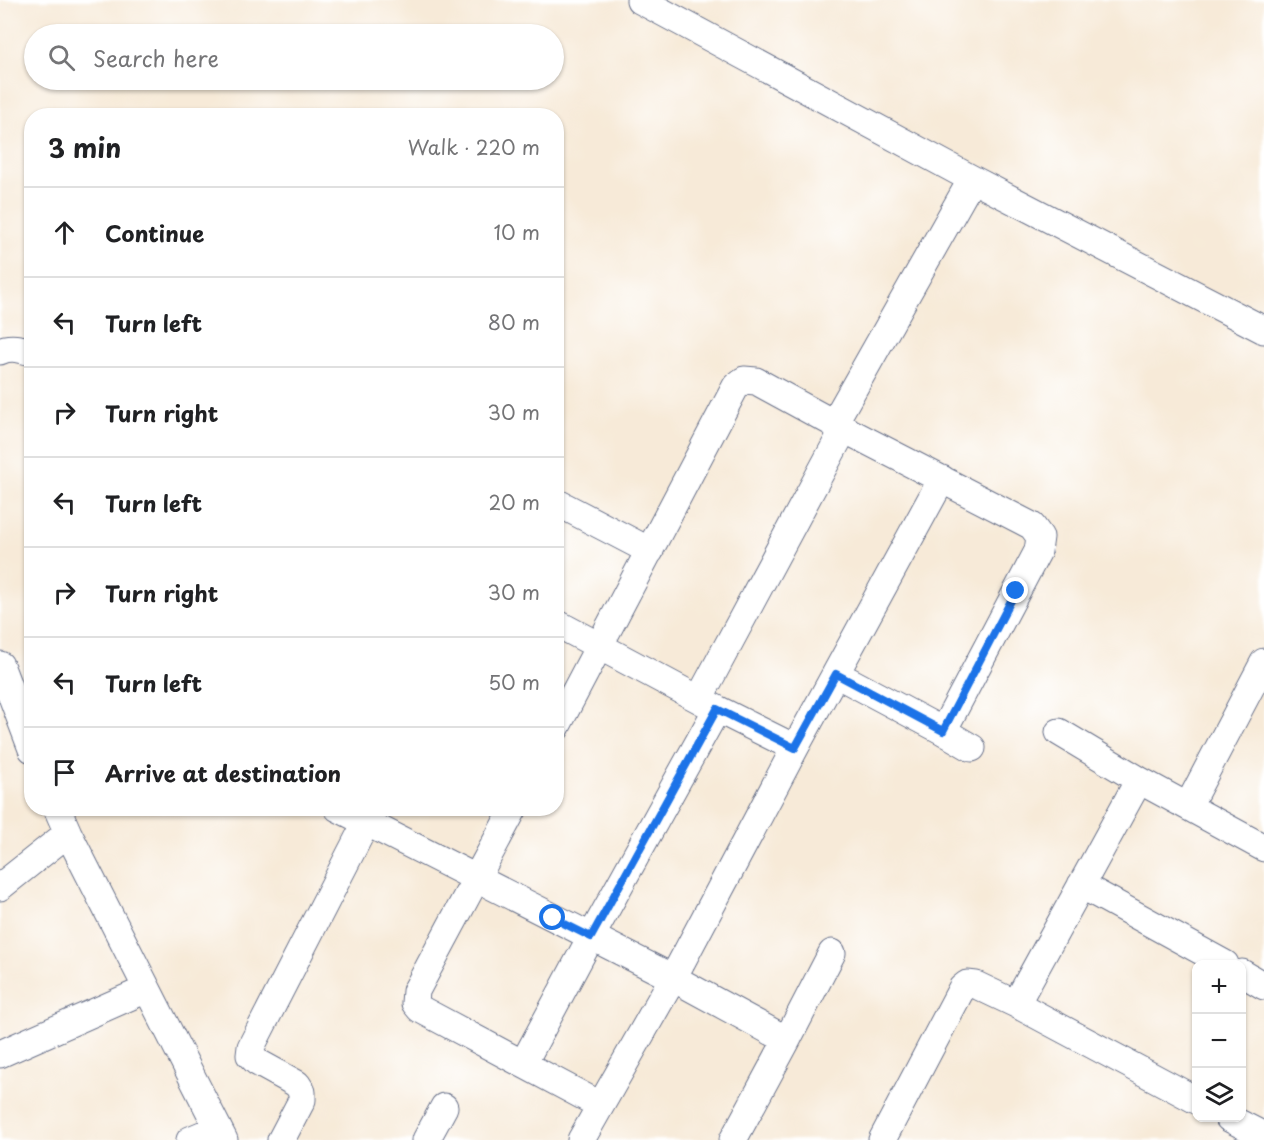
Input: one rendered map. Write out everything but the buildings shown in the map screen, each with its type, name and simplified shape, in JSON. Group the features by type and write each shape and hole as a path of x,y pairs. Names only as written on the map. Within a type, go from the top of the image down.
{"street":[{"path":"640,0 972,179 1264,330"},
{"path":"523,1064 591,937 708,704 839,426 972,179"},
{"path":"0,351 18,348 24,350"},
{"path":"564,713 736,386 744,380 756,381 1032,526 1040,537 1038,551 943,731"},
{"path":"581,1140 673,978 942,479"},
{"path":"564,506 650,550"},
{"path":"564,627 795,748"},
{"path":"1188,806 1264,662"},
{"path":"0,665 24,726"},
{"path":"836,674 972,748"},
{"path":"1059,732 1139,780 1264,848"},
{"path":"1016,1004 1139,780"},
{"path":"61,816 221,1134 190,1140"},
{"path":"353,816 673,978 787,1040"},
{"path":"510,816 416,991 415,1003 420,1009 600,1105"},
{"path":"280,1140 302,1100 302,1092 297,1084 256,1062 250,1055 251,1047 366,823"},
{"path":"0,887 68,833"},
{"path":"1081,885 1218,960"},
{"path":"733,1140 832,953"},
{"path":"1246,976 1264,986"},
{"path":"882,1140 962,988 967,984 976,985 1016,1004 1192,1097"},
{"path":"0,1054 147,989"},
{"path":"426,1140 444,1107"},
{"path":"1236,1122 1264,1136"}],"route":[{"path":"553,918 591,937 717,709 795,748 836,674 943,731 1016,591"}]}
